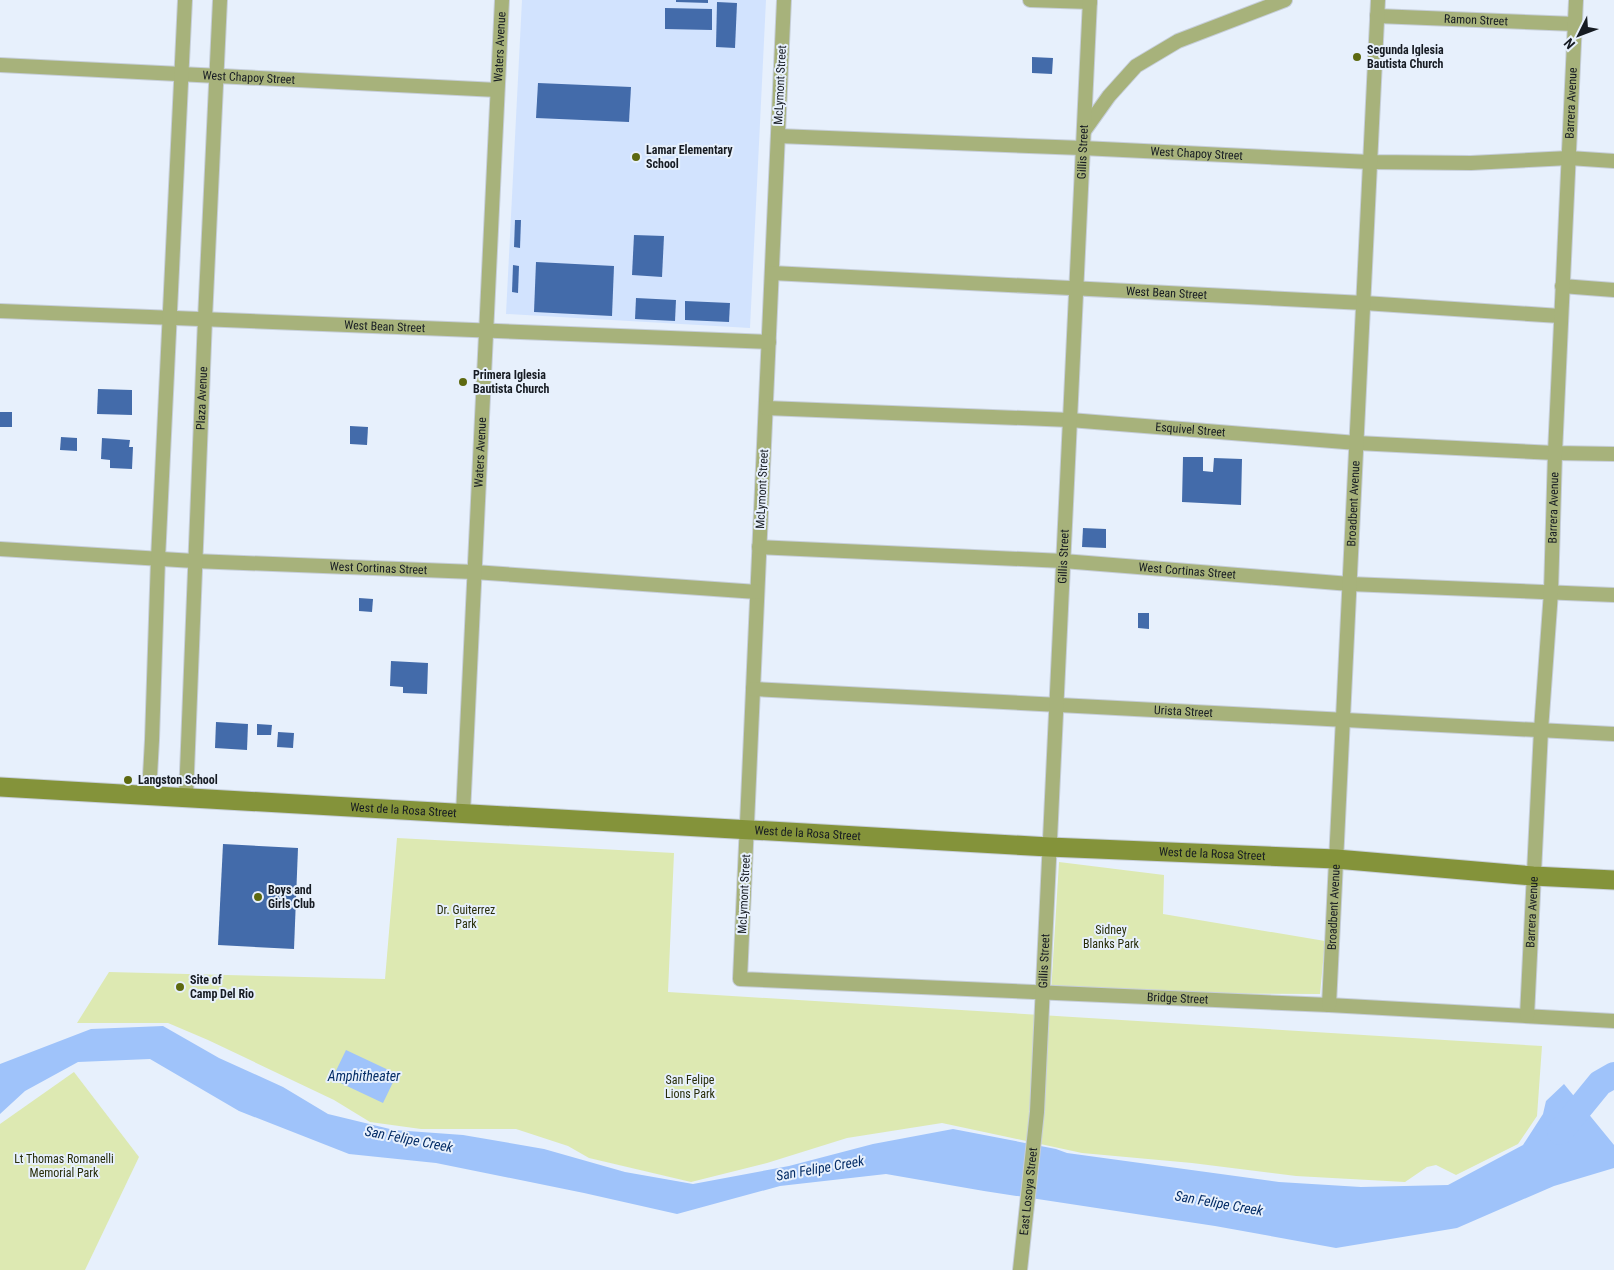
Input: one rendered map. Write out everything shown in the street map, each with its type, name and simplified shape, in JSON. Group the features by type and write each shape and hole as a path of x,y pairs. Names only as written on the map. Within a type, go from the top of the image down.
{"street":[{"path":"149,794 158,559 185,0"},
{"name":"Plaza Avenue","path":"186,797 194,561 220,0"},
{"name":"Waters Avenue","path":"463,814 502,0"},
{"name":"McLymont Street","path":"740,979 784,0"},
{"path":"1030,0 1090,1"},
{"path":"1083,132 1109,96 1136,66 1178,41 1285,0"},
{"name":"Broadbent Avenue","path":"1329,1006 1378,0"},
{"name":"Barrera Avenue","path":"1527,1016 1540,730 1551,592 1560,316 1576,0"},
{"name":"Gillis Street","path":"1036,1112 1090,1"},
{"name":"Ramon Street","path":"1377,16 1574,24"},
{"name":"West Chapoy Street","path":"0,65 497,90"},
{"name":"West Chapoy Street","path":"778,136 1370,162 1471,163 1569,158 1614,161"},
{"name":"West Bean Street","path":"772,273 1364,303 1560,316"},
{"path":"1562,286 1614,290"},
{"name":"West Bean Street","path":"0,311 769,342"},
{"name":"Esquivel Street","path":"766,408 1070,420 1357,443 1555,453 1614,454"},
{"name":"West Cortinas Street","path":"759,547 1063,561 1350,584 1614,595"},
{"name":"West Cortinas Street","path":"0,549 194,561 474,572 757,592"},
{"name":"Urista Street","path":"753,690 1614,734"},
{"name":"West de la Rosa Street","path":"0,786 1049,847 1336,859 1534,876 1614,880"},
{"name":"Bridge Street","path":"740,979 1614,1020"},
{"name":"East Losoya Street","path":"1020,1270 1036,1112"}],"shaded area":[{"name":"Lamar Elementary School","path":"522,0 766,0 750,328 506,314"}],"green space":[{"name":"San Felipe Lions Park","path":"397,838 674,853 668,992 1542,1046 1537,1116 1518,1144 1456,1175 1436,1165 1427,1167 1405,1182 1296,1176 1192,1163 1082,1153 942,1123 847,1138 767,1163 691,1182 589,1158 568,1146 516,1129 421,1129 370,1122 334,1100 168,1023 77,1023 109,972 385,979"},
{"name":"Sidney Blanks Park","path":"1059,862 1164,875 1163,914 1325,941 1320,994 1051,993"},
{"name":"Lt Thomas Romanelli Memorial Park","path":"74,1072 139,1157 85,1270 0,1270 0,1124"}],"water":[{"path":"163,1026 219,1058 283,1087 328,1114 394,1130 463,1135 544,1149 625,1172 693,1184 789,1166 873,1144 953,1129 1056,1149 1067,1153 1279,1182 1361,1187 1448,1185 1523,1145 1543,1114 1546,1101 1564,1084 1614,1145 1614,1168 1554,1186 1457,1228 1336,1248 1215,1226 886,1174 780,1186 677,1214 436,1163 349,1154 239,1111 150,1059 78,1062 25,1091 0,1114 0,1064 91,1029"},
{"name":"Amphitheater","path":"346,1050 397,1074 383,1103 332,1079"}],"building":[{"path":"676,0 708,0 708,3 676,2"},
{"path":"717,2 737,3 735,48 716,47"},
{"path":"665,8 712,9 712,30 665,29"},
{"path":"1032,57 1053,58 1052,74 1032,73"},
{"path":"538,83 631,87 629,122 536,118"},
{"path":"515,220 521,220 520,248 514,247"},
{"path":"634,235 664,236 662,277 632,275"},
{"path":"536,262 614,266 612,316 534,312"},
{"path":"513,265 519,266 518,293 512,292"},
{"path":"636,298 676,300 675,321 635,319"},
{"path":"685,301 730,303 729,322 685,320"},
{"path":"98,389 132,390 132,415 97,414"},
{"path":"0,412 12,412 12,427 0,427"},
{"path":"350,426 368,427 367,445 350,444"},
{"path":"61,437 77,438 77,451 60,450"},
{"path":"102,438 130,440 129,447 133,447 132,469 110,468 110,460 101,459"},
{"path":"1183,457 1203,457 1203,471 1213,472 1214,458 1242,459 1241,505 1182,502"},
{"path":"1083,528 1106,529 1106,548 1082,547"},
{"path":"359,598 373,599 372,612 359,611"},
{"path":"1138,613 1149,613 1149,629 1138,628"},
{"path":"391,661 428,663 427,694 403,693 403,687 390,686"},
{"path":"216,722 248,724 247,750 215,748"},
{"path":"257,724 272,725 271,735 257,735"},
{"path":"278,732 294,733 293,748 277,747"},
{"name":"Boys and Girls Club","path":"223,844 298,848 294,949 218,945"}],"waterway":[{"name":"San Felipe Creek","path":"1560,1132 1600,1083 1614,1075"}],"place":[{"name":"Segunda Iglesia Bautista Church","path":"1357,57"},
{"name":"Lamar Elementary School","path":"636,157"},
{"name":"Primera Iglesia Bautista Church","path":"463,382"},
{"name":"Langston School","path":"128,780"},
{"name":"Boys and Girls Club","path":"258,897"},
{"name":"Site of Camp Del Rio","path":"180,987"}],"park label":[{"name":"Dr. Guiterrez Park","path":"466,917"}]}
